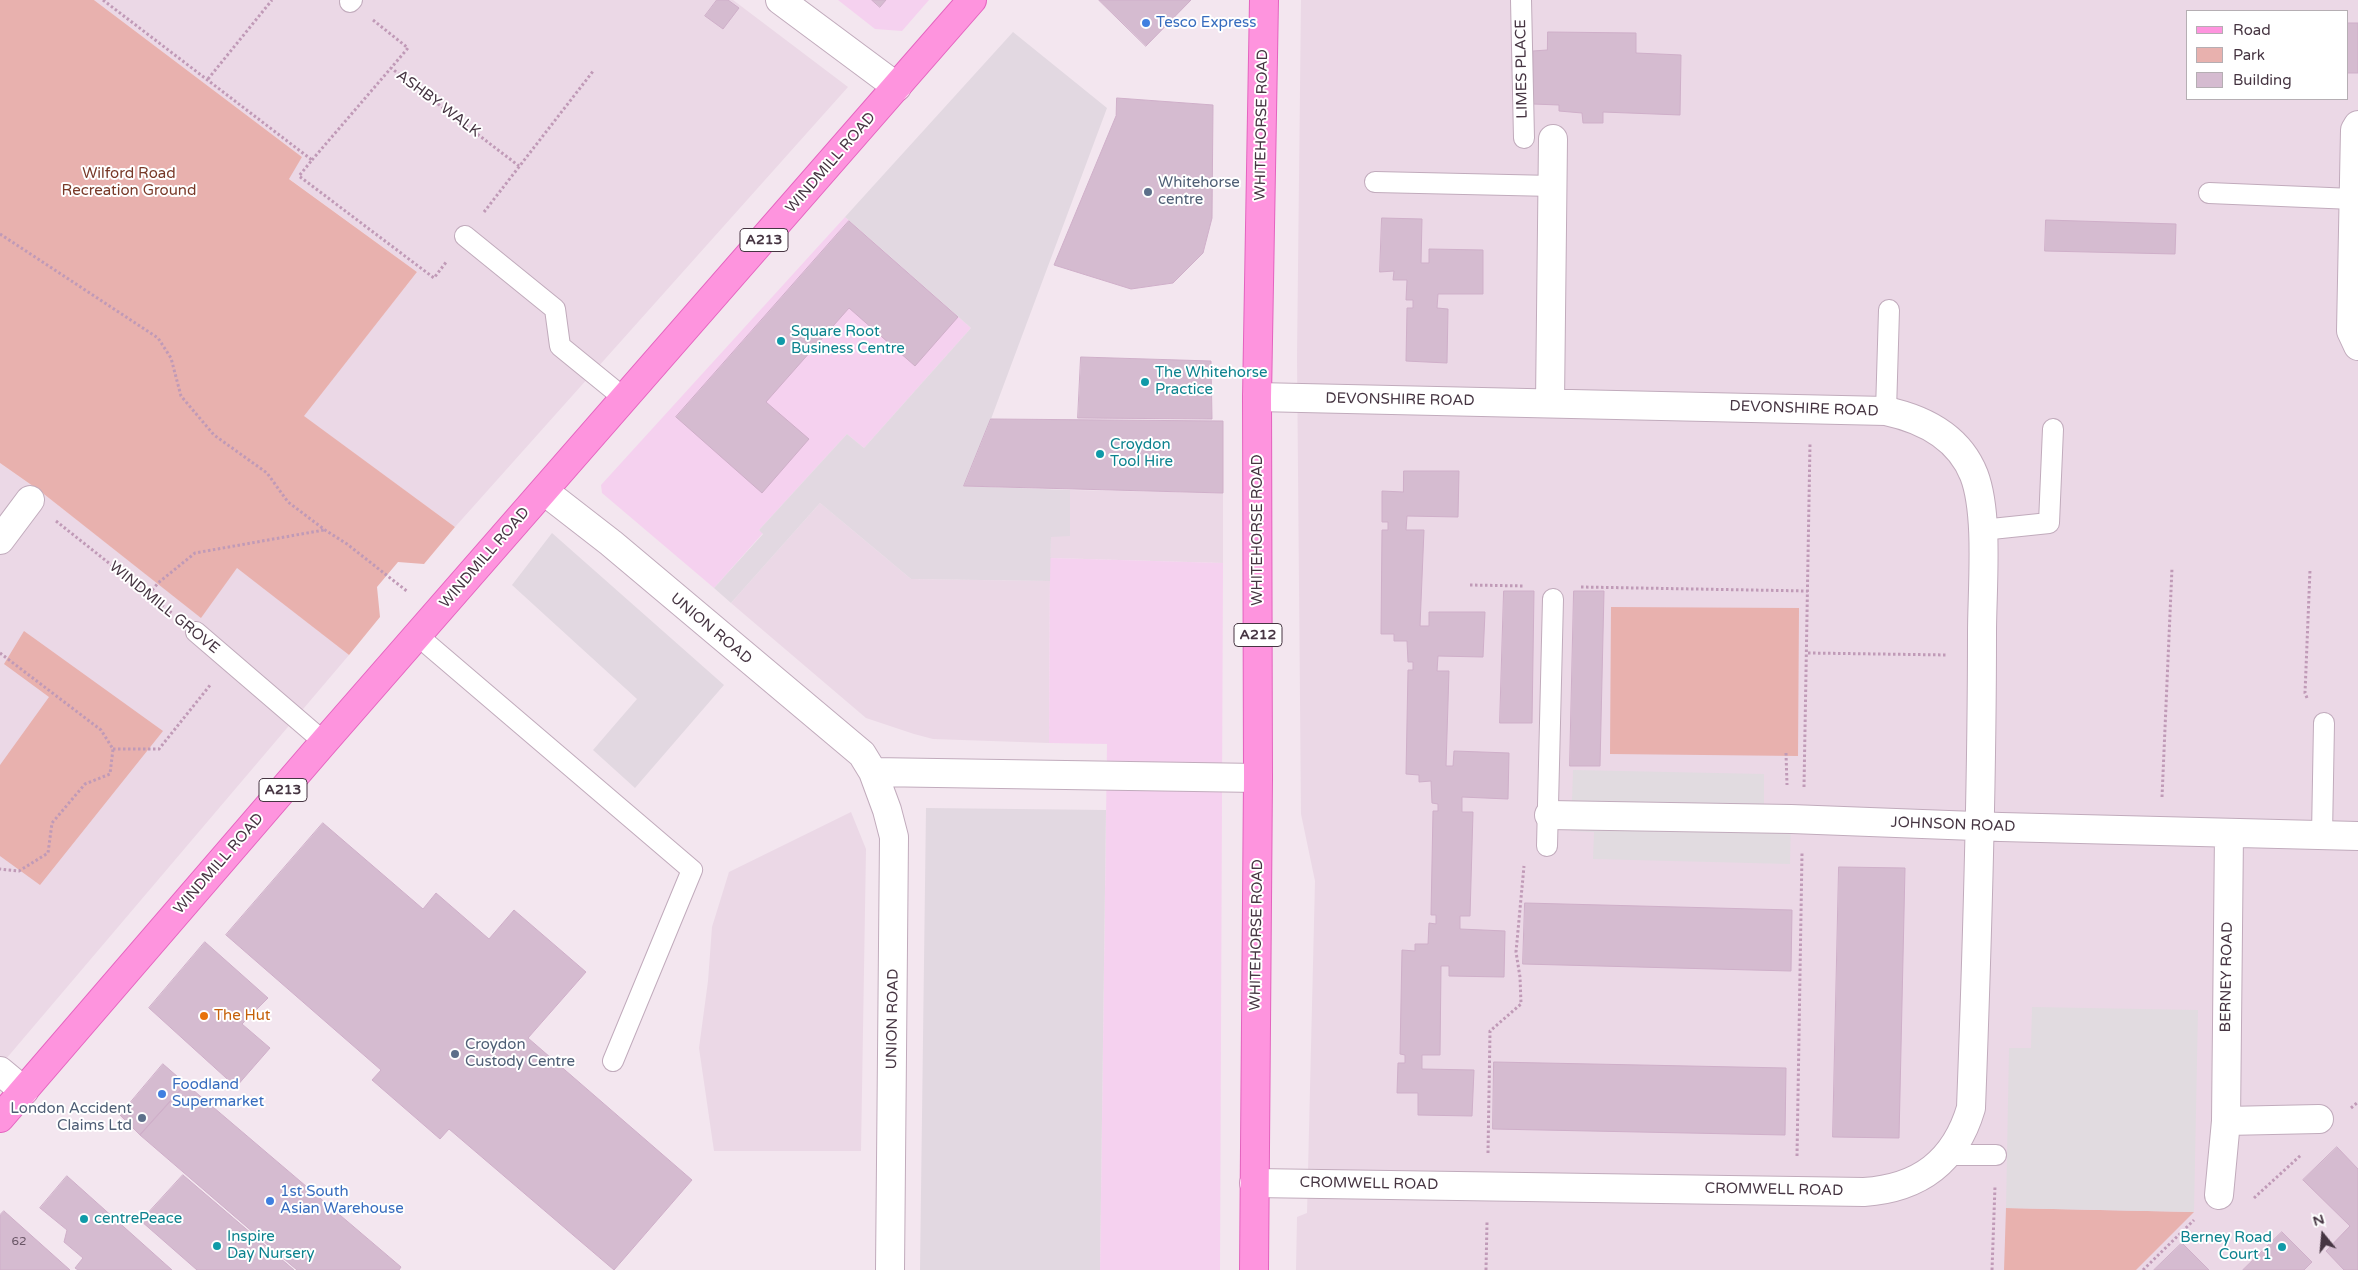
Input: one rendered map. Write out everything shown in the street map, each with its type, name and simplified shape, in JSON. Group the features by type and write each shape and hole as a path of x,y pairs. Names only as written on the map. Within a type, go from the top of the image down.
{"main road":[{"name":"WINDMILL ROAD","path":"0,1118 324,742 972,0"},
{"name":"WHITEHORSE ROAD","path":"1254,1270 1258,778 1257,397 1264,0"}],"street":[{"path":"780,0 897,88"},
{"path":"2358,125 2355,130 2351,331 2358,346"},
{"path":"1550,402 1553,139"},
{"name":"DEVONSHIRE ROAD","path":"1257,397 1550,402 1886,411 1906,416 1932,427 1956,446 1967,461 1974,475 1979,494 1982,530 1979,826"},
{"name":"UNION ROAD","path":"544,491 611,543 758,669 847,741 862,754 873,772 887,810 894,837 890,1270"},
{"path":"0,540 30,500"},
{"path":"873,772 1258,778"},
{"name":"JOHNSON ROAD","path":"1548,815 1803,820 2358,836"},
{"name":"CROMWELL ROAD","path":"1254,1184 1884,1190 1918,1180 1948,1154 1964,1130 1971,1108 1979,826"},
{"name":"BERNEY ROAD","path":"2219,1195 2226,1121 2229,833"},
{"path":"0,1071 24,1091"},
{"path":"2226,1121 2319,1119"}],"lane":[{"name":"LIMES PLACE","path":"1521,0 1524,138"},
{"path":"1375,182 1553,186"},
{"path":"2209,193 2353,199"},
{"path":"465,236 555,309 560,346 625,399"},
{"path":"1886,411 1889,310"},
{"path":"1982,530 2049,523 2053,429"},
{"path":"1547,846 1553,599"},
{"path":"427,626 692,870 612,1061"},
{"name":"WINDMILL GROVE","path":"196,632 324,742"},
{"path":"2322,835 2324,723"},
{"path":"1948,1154 1996,1156"}],"path":[{"path":"103,0 312,160"},
{"path":"208,79 272,0"},
{"name":"ASHBY WALK","path":"351,1 408,48 390,68 518,166 594,70"},
{"path":"390,68 299,176 434,278"},
{"path":"0,234 158,338 171,358 181,396 214,435 267,473 288,502 324,530 381,569 427,626"},
{"path":"1796,1190 1808,653 1810,409"},
{"name":"WINDMILL GROVE","path":"30,500 196,632"},
{"path":"148,594 195,553 324,530"},
{"path":"2161,831 2172,568"},
{"path":"2310,570 2304,693 2324,723"},
{"path":"1470,585 1527,586"},
{"path":"1575,587 1808,591"},
{"path":"0,653 101,730 113,749 110,774 85,784 52,823 48,853 19,871 0,869"},
{"path":"1808,653 1982,656"},
{"path":"113,749 159,749 228,660"},
{"path":"1786,753 1787,776"},
{"path":"1486,1270 1490,1031 1521,1004 1520,977 1516,952 1524,867 1547,846"},
{"path":"1992,1270 1996,1156"}],"shaded area":[{"path":"94,0 733,0 848,87 455,527 303,416 417,272 288,178 302,157"},
{"path":"838,0 929,0 902,31 875,29"},
{"path":"1301,0 2358,0 2358,1270 1296,1270 1297,1217 1307,1213 1315,881 1301,814 1297,357"},
{"path":"1013,32 1107,108 991,419 964,486 1070,490 1070,536 1051,537 1050,581 911,579 820,503 731,603 714,588 763,534 759,530 847,434 864,448 971,328 845,217"},
{"path":"845,217 971,328 864,448 847,434 759,530 763,533 714,588 602,493 601,485"},
{"path":"0,463 40,491 201,617 237,567 349,655 0,1066"},
{"path":"1070,490 1223,493 1223,563 1050,558 1051,536 1070,536"},
{"path":"820,503 911,579 1050,581 1049,743 933,739 866,718 731,603"},
{"path":"552,533 724,685 635,788 593,750 637,699 512,585"},
{"path":"1050,558 1223,563 1220,1270 1100,1270 1107,744 1049,743"},
{"path":"1573,770 1764,774 1764,808 1791,819 1790,864 1593,859 1594,832 1571,831"},
{"path":"926,808 1106,810 1100,1270 920,1270"},
{"path":"851,812 866,849 861,1151 714,1151 699,1048 708,981 712,927 729,872"},
{"path":"2032,1007 2198,1010 2194,1212 2006,1208 2009,1048 2031,1048"}],"green space":[{"name":"Wilford Road Recreation Ground","path":"0,0 94,0 302,157 289,179 417,272 304,416 455,527 424,564 398,562 377,587 380,617 349,655 237,568 201,618 40,491 0,463"},
{"path":"1611,607 1799,608 1798,756 1610,754"},
{"path":"24,631 163,731 40,885 0,856 0,765 49,697 4,664"},
{"path":"2006,1208 2194,1212 2136,1270 2004,1270"}],"building":[{"path":"717,0 728,0 739,8 723,29 705,16"},
{"path":"872,0 886,0 880,7"},
{"name":"Tesco Express","path":"1099,0 1191,0 1146,46"},
{"path":"2348,23 2358,23 2358,73 2348,73"},
{"path":"1548,32 1636,33 1636,53 1681,55 1680,115 1603,112 1603,123 1583,123 1582,113 1559,111 1559,105 1533,104 1533,51 1547,50"},
{"name":"Whitehorse centre","path":"1117,98 1213,105 1212,218 1203,253 1173,283 1131,289 1054,265 1116,116"},
{"path":"1382,218 1422,219 1421,263 1429,263 1429,249 1483,250 1483,294 1438,294 1437,308 1448,309 1447,363 1406,361 1407,308 1413,308 1413,300 1406,300 1407,280 1393,280 1394,271 1380,272"},
{"path":"2046,220 2176,224 2175,254 2045,251"},
{"name":"Square Root Business Centre","path":"849,221 958,317 915,366 849,308 766,402 809,439 762,493 676,417"},
{"name":"The Whitehorse Practice","path":"1081,357 1211,361 1212,419 1078,418"},
{"name":"Croydon Tool Hire","path":"991,419 1223,421 1223,493 964,486"},
{"path":"1404,471 1459,471 1458,517 1407,516 1406,530 1424,530 1420,626 1429,626 1429,612 1485,612 1483,657 1438,656 1437,671 1449,671 1446,766 1453,766 1454,751 1509,753 1508,799 1462,797 1462,812 1473,812 1470,916 1460,916 1460,929 1505,931 1504,977 1449,976 1449,966 1441,966 1440,1055 1422,1055 1422,1069 1474,1070 1472,1116 1418,1115 1418,1093 1397,1093 1398,1063 1405,1063 1405,1055 1400,1054 1402,950 1415,951 1415,944 1428,944 1429,923 1436,924 1436,915 1431,915 1433,811 1438,811 1438,804 1432,803 1431,781 1419,782 1419,775 1406,774 1408,670 1413,670 1413,662 1408,662 1407,641 1394,641 1394,634 1381,634 1382,530 1388,530 1388,522 1382,522 1382,491 1403,492"},
{"path":"1504,591 1534,591 1532,723 1500,723"},
{"path":"1574,591 1604,591 1600,766 1570,766"},
{"name":"Croydon Custody Centre","path":"323,823 423,909 436,893 489,939 514,910 586,972 528,1038 692,1180 614,1270 449,1129 440,1139 372,1080 381,1070 226,935"},
{"path":"1839,867 1905,868 1899,1138 1833,1137"},
{"path":"1525,903 1792,910 1791,971 1523,964"},
{"name":"The Hut","path":"205,942 268,998 242,1024 270,1048 236,1087 149,1008"},
{"path":"1494,1062 1786,1068 1785,1135 1493,1129"},
{"path":"163,1064 186,1084 140,1135 120,1115"},
{"name":"1st South Asian Warehouse","path":"186,1084 401,1267 399,1270 297,1270 140,1135"},
{"path":"2337,1147 2358,1169 2358,1270 2344,1270 2326,1251 2350,1226 2303,1180"},
{"name":"Inspire Day Nursery","path":"183,1175 294,1270 197,1270 141,1221"},
{"name":"centrePeace","path":"67,1176 172,1270 78,1270 75,1268 83,1258 64,1242 67,1230 40,1208"},
{"path":"4,1211 70,1270 0,1270 0,1215"},
{"name":"Berney Road Court 1","path":"2282,1232 2312,1262 2304,1270 2243,1270"},
{"name":"Berney Road Court 1","path":"2182,1243 2209,1270 2154,1270"}],"place":[{"name":"Tesco Express","path":"1146,23"},
{"name":"Whitehorse centre","path":"1148,192"},
{"name":"Square Root Business Centre","path":"781,341"},
{"name":"The Whitehorse Practice","path":"1145,382"},
{"name":"Croydon Tool Hire","path":"1100,454"},
{"name":"The Hut","path":"204,1016"},
{"name":"Croydon Custody Centre","path":"455,1054"},
{"name":"Foodland Supermarket","path":"162,1094"},
{"name":"London Accident Claims Ltd","path":"142,1118"},
{"name":"1st South Asian Warehouse","path":"270,1201"},
{"name":"centrePeace","path":"84,1219"},
{"name":"Inspire Day Nursery","path":"217,1246"},
{"name":"Berney Road Court 1","path":"2282,1247"}]}
